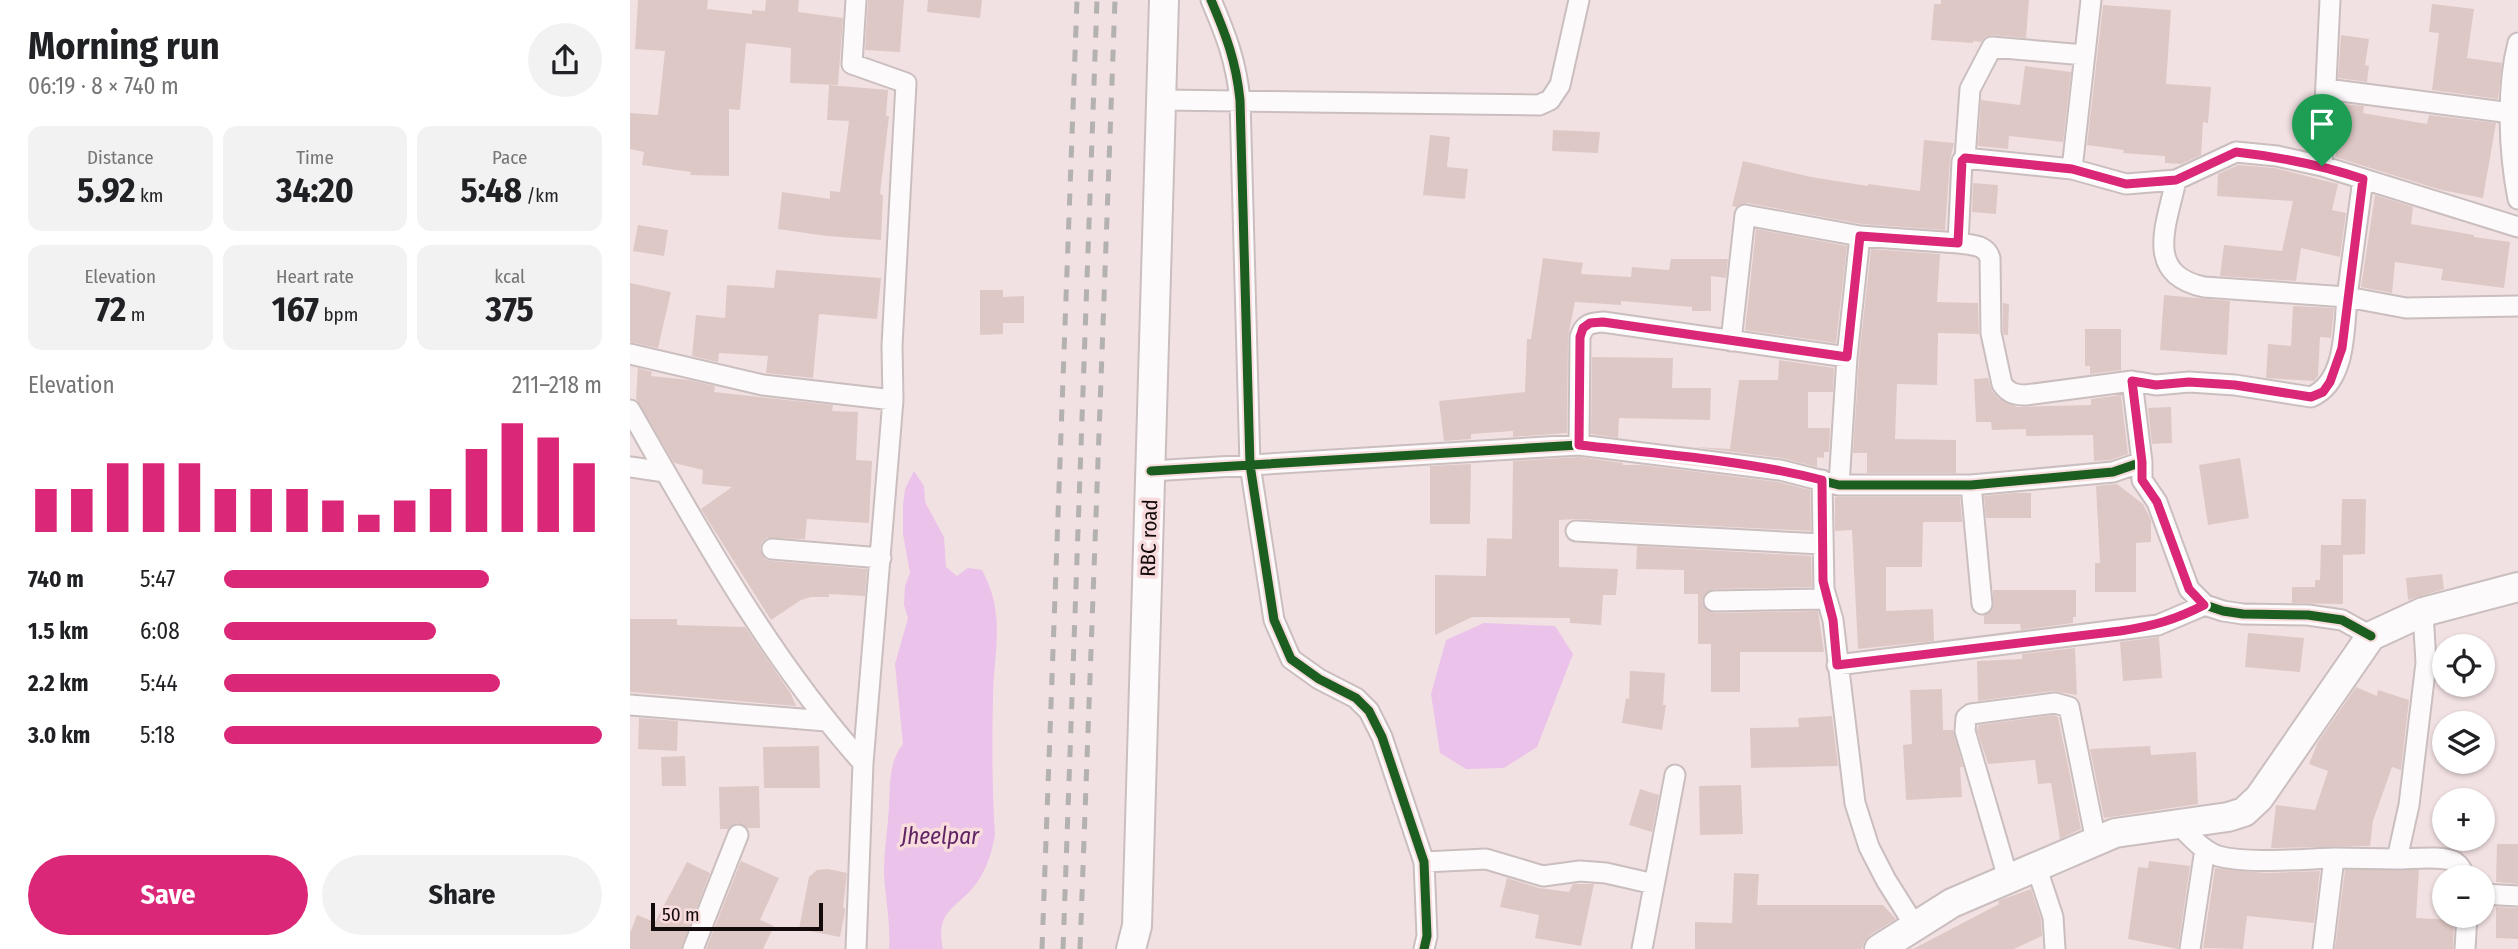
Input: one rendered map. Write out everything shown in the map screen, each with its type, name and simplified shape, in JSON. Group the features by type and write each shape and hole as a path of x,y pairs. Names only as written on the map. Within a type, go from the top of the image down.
{"street":[{"path":"856,0 852,64 906,83 894,305 893,400 863,763 856,949"},
{"name":"RBC road","path":"1137,941 1164,0"},
{"path":"1211,0 1234,60 1240,100 1250,465 1274,620 1291,659 1319,679 1356,698 1369,711 1382,737 1424,862 1427,911 1424,949"},
{"path":"1163,100 1539,105 1550,100 1560,85 1580,0"},
{"path":"2072,169 2091,0"},
{"path":"2322,166 2330,0"},
{"path":"1958,243 1962,161 1965,158 1970,89 1992,47 2085,55"},
{"path":"2517,50 2511,113 2518,199"},
{"path":"2326,89 2511,113"},
{"path":"1965,158 2072,169 2126,184 2176,180 2236,152 2277,156 2322,166 2518,227"},
{"path":"1731,341 1745,215 1860,236 1958,243 1981,248 1989,253 1991,333 2002,384 2014,395 2132,381 2156,385 2189,382 2235,385 2311,397 2323,392 2330,382 2342,348 2363,179"},
{"path":"2176,180 2162,247 2165,262 2171,271 2186,283 2204,287 2347,297 2406,307 2518,306"},
{"path":"1860,236 1822,544 1826,599 1833,620 1858,814 1869,847 1915,926"},
{"path":"1579,445 1579,357 1583,328 1590,323 1603,322 1847,357"},
{"path":"630,354 763,385 893,400"},
{"path":"2132,381 2142,480 2157,502 2189,589 2204,605 2222,611 2308,615 2342,620 2371,636"},
{"path":"630,410 712,554 826,721 863,763"},
{"path":"1151,471 1579,445 1730,462 1780,470 1831,483 1971,485 2113,472 2142,462"},
{"path":"630,467 665,472"},
{"path":"1971,485 1982,604"},
{"path":"1576,531 1822,544"},
{"path":"772,550 881,558"},
{"path":"1879,949 1952,903 2115,832 2179,825 2244,812 2259,798 2371,636 2423,612 2518,587"},
{"path":"1714,601 1826,599"},
{"path":"1837,665 2158,625 2204,605"},
{"path":"2398,859 2409,805 2426,663 2423,612"},
{"path":"2008,878 1965,732 1966,718 1971,714 2056,703 2069,707 2096,841"},
{"path":"630,705 826,721"},
{"path":"1642,949 1675,775"},
{"path":"2179,825 2205,849 2218,855 2256,859 2445,859 2458,865"},
{"path":"693,949 738,835"},
{"path":"2190,949 2205,849"},
{"path":"2323,949 2334,858"},
{"path":"1424,862 1486,859 1543,876 1580,872 1606,873 1654,884"},
{"path":"2036,866 2053,917 2055,949"},
{"path":"2495,895 2518,896"},
{"path":"2465,949 2466,928"}],"water":[{"name":"Jheelpar","path":"914,471 924,486 925,502 944,537 946,567 957,576 968,568 982,570 994,602 997,632 992,731 995,835 981,876 945,917 941,935 943,949 889,949 884,872 891,773 903,744 895,664 908,618 904,605 905,586 910,573 903,534 903,505 905,489"},
{"path":"1484,623 1555,626 1573,654 1537,747 1504,768 1466,769 1440,753 1431,694 1446,640"}],"building":[{"path":"638,0 708,0 707,9 752,14 752,10 765,11 766,0 799,0 798,12 843,18 838,85 790,83 791,48 746,43 740,110 729,109 729,176 690,175 691,172 642,165 644,152 630,149 630,113 658,115 665,51 635,49"},
{"path":"868,0 904,0 900,52 865,50"},
{"path":"928,0 982,0 980,18 927,12"},
{"path":"1941,0 2029,0 2026,38 1992,35 1981,42 1973,43 1931,40 1934,4 1941,4"},
{"path":"2432,4 2474,9 2467,58 2502,63 2498,99 2432,90 2439,33 2429,32"},
{"path":"2103,5 2171,10 2166,84 2211,87 2208,123 2203,122 2201,155 2181,164 2165,163 2165,156 2123,153 2124,150 2087,145"},
{"path":"2341,35 2369,39 2365,65 2369,66 2367,82 2338,78"},
{"path":"2025,66 2071,72 2063,142 2009,136 2008,149 1978,146 1981,100 2020,105"},
{"path":"829,85 888,90 886,116 889,116 880,194 883,195 881,240 778,229 782,192 830,199 830,191 840,192 849,121 827,120"},
{"path":"2343,104 2364,106 2363,113 2427,124 2429,115 2496,123 2483,198 2441,190 2335,157"},
{"path":"1553,130 1600,132 1598,153 1552,151"},
{"path":"1430,135 1450,137 1447,167 1468,169 1465,199 1423,195"},
{"path":"1924,140 1954,143 1950,160 1945,230 1862,224 1747,203 1732,206 1743,161 1811,177 1920,191"},
{"path":"2238,165 2275,168 2338,184 2332,210 2346,213 2340,257 2301,248 2296,281 2220,276 2224,245 2282,251 2293,201 2217,196 2218,174"},
{"path":"1973,183 1998,185 1996,214 1972,212"},
{"path":"2375,195 2413,207 2411,224 2510,242 2504,288 2441,280 2443,269 2395,262 2392,293 2361,287"},
{"path":"638,225 668,230 664,256 633,251"},
{"path":"1756,229 1847,246 1836,343 1745,330"},
{"path":"1871,249 1940,254 1937,302 1978,303 1979,334 1938,333 1937,385 1897,384 1895,439 1956,440 1956,473 1867,473 1867,453 1853,453 1859,358"},
{"path":"1543,258 1583,263 1581,274 1631,277 1632,267 1669,270 1671,259 1728,259 1726,278 1711,276 1711,311 1621,301 1621,305 1575,302 1568,337 1567,433 1513,437 1513,431 1471,434 1471,439 1444,441 1439,401 1525,392 1527,339 1531,339"},
{"path":"776,270 881,278 877,319 819,314 813,378 766,373 768,356 719,353 718,362 692,356 696,315 725,318 727,285 774,288"},
{"path":"630,283 671,292 658,348 630,342"},
{"path":"980,290 1003,290 1003,297 1024,296 1024,323 1003,323 1003,334 980,335"},
{"path":"2164,295 2230,301 2227,355 2160,350"},
{"path":"2003,303 2009,304 2008,335 2003,332"},
{"path":"2293,306 2334,308 2331,338 2320,337 2318,376 2314,381 2266,378 2268,344 2291,346"},
{"path":"2085,329 2121,329 2121,370 2090,374 2090,366 2085,366"},
{"path":"1592,357 1673,358 1672,388 1711,388 1710,420 1619,418 1618,438 1591,434"},
{"path":"1779,360 1834,368 1833,392 1808,392 1808,428 1830,428 1829,452 1824,452 1824,458 1817,457 1817,467 1782,458 1694,447 1730,449 1739,380 1778,380"},
{"path":"638,368 652,372 651,376 715,386 714,392 833,405 832,411 858,412 856,460 872,461 869,523 807,519 805,539 767,538 760,549 765,559 771,561 867,569 865,596 829,594 829,597 811,597 801,600 771,620 701,509 732,487 702,484 703,470 674,463 636,399"},
{"path":"1988,378 1992,391 1998,398 2017,407 2091,405 2091,399 2121,395 2128,454 2111,460 2094,461 2093,435 2026,436 2026,429 1992,430 1991,422 1976,422 1974,379"},
{"path":"2171,407 2172,443 2152,444 2148,408"},
{"path":"1579,457 1623,465 1778,482 1810,490 1811,531 1559,520 1559,567 1618,569 1616,595 1603,595 1601,625 1570,623 1570,618 1472,617 1435,635 1435,575 1486,576 1487,538 1512,539 1513,461"},
{"path":"2240,458 2249,518 2208,525 2199,465"},
{"path":"1471,464 1470,524 1430,524 1430,466"},
{"path":"2117,484 2143,504 2151,520 2151,542 2136,543 2136,592 2095,592 2095,563 2100,563 2096,486"},
{"path":"2031,493 2031,518 1986,518 1984,496"},
{"path":"1835,497 1960,497 1962,522 1923,522 1922,567 1886,567 1886,611 1933,609 1934,641 1858,649 1852,530 1835,531"},
{"path":"2342,499 2366,499 2365,554 2343,555 2343,604 2292,603 2292,587 2315,587 2315,580 2320,580 2321,545 2341,545"},
{"path":"1637,546 1811,556 1812,587 1714,589 1704,595 1702,602 1708,611 1714,613 1818,611 1824,652 1740,652 1740,692 1711,692 1711,644 1698,644 1698,594 1684,594 1684,570 1636,569"},
{"path":"2442,574 2444,589 2408,600 2406,578"},
{"path":"1993,590 2076,590 2076,617 2073,617 2073,623 2021,630 2020,624 1984,624 1984,616 1993,608"},
{"path":"630,619 677,619 677,625 745,627 791,694 796,706 630,692"},
{"path":"2248,633 2304,638 2300,672 2245,667"},
{"path":"2159,637 2162,678 2123,681 2120,642"},
{"path":"2075,648 2077,695 2053,691 1978,701 1977,661 2022,659 2022,654"},
{"path":"1630,671 1665,673 1663,705 1666,705 1662,730 1622,723 1626,698 1629,699"},
{"path":"2356,687 2377,696 2378,690 2409,700 2401,770 2392,767 2373,821 2370,846 2271,848 2276,805 2315,810 2328,771 2309,764 2318,742"},
{"path":"1942,689 1943,730 1953,730 1963,767 1960,767 1962,797 1906,800 1903,745 1912,744 1910,690"},
{"path":"2054,715 2058,717 2081,829 2060,839 2051,783 2038,784 2035,760 1988,764 1977,730 1979,725"},
{"path":"1832,716 1838,766 1751,768 1750,728 1799,727 1798,718"},
{"path":"639,718 678,721 677,751 638,749"},
{"path":"819,746 820,788 764,788 763,747"},
{"path":"2150,746 2151,755 2196,752 2198,804 2104,818 2090,749"},
{"path":"685,756 686,786 662,786 661,757"},
{"path":"1741,785 1743,834 1700,835 1699,786"},
{"path":"759,786 760,828 748,828 737,823 728,829 720,829 719,787"},
{"path":"1640,789 1659,795 1652,832 1629,825"},
{"path":"2497,844 2518,844 2518,884 2496,882"},
{"path":"741,861 779,878 760,920 774,926 763,949 706,949"},
{"path":"2149,861 2190,866 2178,949 2128,939 2138,867 2148,868"},
{"path":"687,862 710,873 681,949 630,949 630,933 637,915 655,922"},
{"path":"2215,868 2265,873 2320,871 2314,923 2247,916 2243,949 2203,948"},
{"path":"817,870 847,873 843,908 845,912 840,937 799,929 809,877"},
{"path":"2345,870 2419,870 2416,918 2432,919 2432,928 2454,928 2453,949 2335,949"},
{"path":"1734,873 1759,874 1757,905 1883,905 1896,919 1870,935 1862,949 1695,949 1695,922 1732,923"},
{"path":"1507,878 1539,888 1569,892 1573,884 1594,884 1581,946 1535,938 1539,915 1500,907"},
{"path":"2031,889 2041,919 2042,936 2014,949 1913,949 1999,904 1998,901"},
{"path":"2496,907 2518,908 2518,939 2496,938"}],"railway":[{"path":"1042,949 1077,0"},
{"path":"1063,949 1097,0"},
{"path":"1080,949 1115,0"}],"cycle path":[{"path":"1211,0 1230,48 1240,100 1250,465 1274,620 1291,659 1319,679 1356,698 1369,711 1382,737 1424,862 1427,936 1424,949"},
{"path":"1151,471 1579,445 1780,470 1839,485 1971,485 2113,472 2142,462 2142,480 2157,502 2189,589 2205,605 2243,614 2308,615 2342,620 2371,636"}],"route":[{"path":"2236,152 2277,156 2322,166 2363,179 2342,348 2330,382 2323,392 2311,397 2235,385 2189,382 2156,385 2132,381 2142,480 2157,502 2189,589 2204,605 2177,619 2120,631 1837,665 1833,620 1823,581 1822,480 1717,460 1579,445 1579,357 1583,328 1590,323 1603,322 1847,357 1860,236 1958,243 1962,161 1965,158 2072,169 2126,184 2176,180 2236,152"}]}
